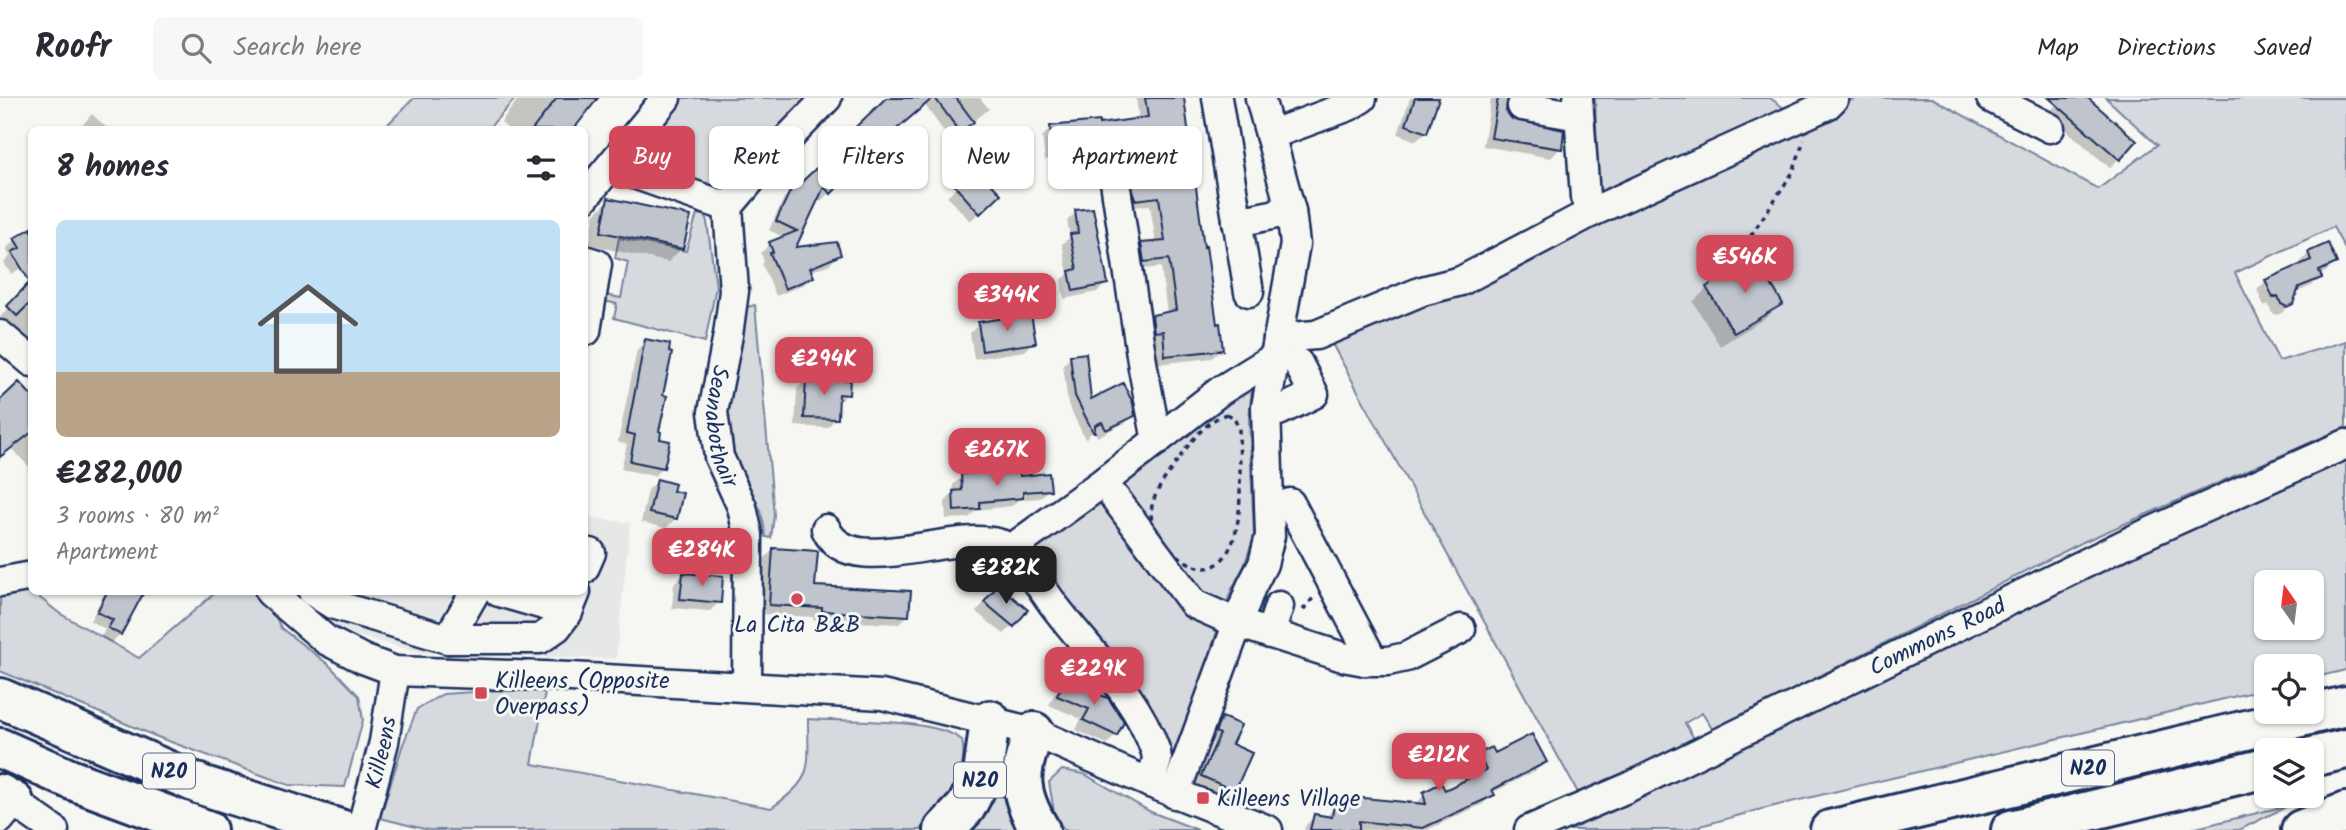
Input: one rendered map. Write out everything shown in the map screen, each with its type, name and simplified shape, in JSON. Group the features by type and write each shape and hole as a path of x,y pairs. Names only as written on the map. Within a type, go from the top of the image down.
{"highway":[{"name":"N20","path":"0,698 201,785 343,830"},
{"name":"N20","path":"1830,830 2346,706"},
{"name":"N20","path":"944,830 966,807 982,774 990,720"},
{"name":"N20","path":"1034,732 1023,760 1022,777 1024,795 1040,830"},
{"name":"N20","path":"0,748 72,780 206,830"},
{"path":"2324,754 2346,749"},
{"name":"N20","path":"2011,830 2254,771"},
{"path":"2301,830 2346,812"}],"street":[{"path":"643,126 666,98"},
{"path":"677,189 728,207 771,156 827,98"},
{"path":"1217,98 1249,292"},
{"path":"1162,788 1263,564 1270,537 1266,412 1284,353 1296,244 1291,211 1260,98"},
{"path":"1270,135 1349,106 1363,98"},
{"path":"1011,549 1220,391 1316,335 1411,295 1461,281 1592,212 1799,118 1826,105 1834,98"},
{"path":"1991,98 2050,128"},
{"path":"1522,106 1579,107 1585,197 1592,212"},
{"path":"588,193 609,168"},
{"path":"1116,189 1143,368 1157,441"},
{"name":"Seanabothair","path":"728,207 734,291 713,412 719,457 742,507 748,535 747,686"},
{"path":"1237,222 1291,211"},
{"path":"588,261 597,264 588,319"},
{"path":"0,335 28,359"},
{"path":"1266,412 1279,411 1314,394 1284,353"},
{"name":"Commons Road","path":"1529,830 1625,789 2137,538 2346,444"},
{"path":"1115,498 1194,604 1237,624 1343,657 1366,661 1388,661 1406,657 1461,629"},
{"path":"1290,503 1368,651 1366,661"},
{"path":"826,529 836,544 860,552 913,550 985,540 1011,549 1131,700 1156,751 1162,788"},
{"path":"0,582 28,577"},
{"path":"449,639 473,595"},
{"path":"304,598 449,639 540,639 556,627 572,602 521,595"},
{"path":"304,598 326,640 363,659 396,671 571,677 882,695 1034,732 1162,788 1268,830"},
{"path":"1279,606 1280,637"},
{"name":"Killeens","path":"361,830 384,743 396,671"},
{"path":"5,805 54,830"}],"path":[{"path":"1703,271 1745,243 1793,172 1804,141 1799,118"},
{"path":"1227,414 1233,417 1239,428 1238,517 1233,540 1218,563 1205,568 1191,566 1180,559 1153,528 1151,513 1154,499 1187,447 1207,426 1227,414"},
{"path":"1280,637 1298,618 1307,603 1334,585"}],"shaded area":[{"path":"414,98 516,98 491,126 386,126"},
{"path":"677,98 809,98 784,126 709,126 709,187 695,183 695,126 656,126"},
{"path":"1595,98 1770,98 1791,113 1599,199"},
{"path":"1856,98 1932,98 2098,189 2157,145 2106,98 2346,98 2346,251 2333,227 2235,273 2279,361 2346,341 2346,427 2083,542 1713,730 1702,713 1685,723 1695,740 1583,802 1331,342 1533,251"},
{"path":"697,214 705,215 707,222 716,287 705,342 614,318 617,304 604,301 605,295 621,298 628,262 615,258 619,238 686,251"},
{"path":"755,305 774,515 771,538 766,537 761,511 738,467 732,446 728,412 729,393 741,349 747,307"},
{"path":"1253,378 1249,419 1254,536 1244,566 1231,591 1169,764 1031,556 1034,541"},
{"path":"2346,444 2346,670 2324,675 2324,654 2254,654 2254,692 1762,809 1686,830 1551,830"},
{"path":"588,517 630,523 616,659 423,653 357,636 320,617 292,595 588,595"},
{"path":"28,590 28,595 36,595 59,613 139,658 212,595 258,595 269,603 281,628 329,665 359,696 363,720 345,787 289,785 160,738 0,671 0,592"},
{"path":"546,687 532,764 771,808 795,789 806,771 808,719 889,722 931,727 962,740 962,766 953,789 921,830 428,830 380,818 417,709 443,694"},
{"path":"1000,746 1009,786 1026,830 963,830"},
{"path":"1062,770 1084,774 1151,812 1198,830 1065,830 1055,818 1049,782"},
{"path":"2278,808 2284,808 2239,830 2188,830"}],"building":[{"path":"557,98 598,98 576,126 535,126"},
{"path":"886,98 933,98 900,126 857,126"},
{"path":"935,98 956,98 974,122 968,126 956,126"},
{"path":"1145,98 1184,98 1188,126 1050,126 1099,121 1099,124 1148,117"},
{"path":"1415,98 1439,98 1427,133 1406,125"},
{"path":"1498,98 1508,98 1506,111 1512,119 1564,130 1562,149 1491,138"},
{"path":"2049,98 2088,98 2137,141 2120,160"},
{"path":"818,167 818,189 823,189 796,247 837,242 841,255 810,268 814,277 785,289 770,253 773,252 769,242 797,231 776,221 791,189 804,189 804,180"},
{"path":"958,189 996,189 1001,194 980,214"},
{"path":"1133,189 1196,189 1223,350 1165,356 1163,331 1154,332 1152,315 1176,310 1169,259 1144,262 1141,243 1165,241 1159,197 1135,200"},
{"path":"608,198 691,216 683,249 601,232"},
{"path":"1093,208 1108,284 1073,291 1069,271 1077,269 1070,234 1078,233 1075,210"},
{"path":"28,230 28,279 12,252 20,248 14,238"},
{"path":"2328,243 2337,263 2319,271 2322,278 2299,287 2293,304 2287,307 2281,304 2278,296 2273,298 2265,280 2311,260 2308,252"},
{"path":"1755,257 1783,304 1734,333 1706,287"},
{"path":"28,284 28,305 17,316 7,306"},
{"path":"1031,314 1036,343 982,351 978,322"},
{"path":"645,339 670,344 669,352 672,353 663,395 667,396 659,431 660,439 670,441 664,468 630,461 635,435 627,433"},
{"path":"792,349 809,351 807,372 790,370"},
{"path":"1086,353 1091,399 1123,383 1133,403 1135,416 1106,430 1102,422 1095,425 1093,432 1075,396 1070,355"},
{"path":"806,378 850,380 849,395 839,394 838,419 804,418"},
{"path":"19,382 28,392 28,435 0,457 0,400"},
{"path":"1019,469 1020,476 1049,473 1051,490 1023,492 1023,498 980,502 980,509 954,511 953,491 962,490 961,474"},
{"path":"657,479 675,484 673,491 683,493 677,519 649,513"},
{"path":"773,548 818,551 815,586 911,591 909,616 769,605"},
{"path":"683,573 723,576 721,603 680,599"},
{"path":"998,585 1028,610 1014,627 984,602"},
{"path":"106,595 142,595 121,635 108,628 113,620 97,612"},
{"path":"1063,682 1108,698 1124,722 1117,736 1083,720 1089,709 1057,696"},
{"path":"1222,717 1241,725 1232,744 1252,753 1235,791 1201,776 1220,734 1215,732"},
{"path":"1532,734 1547,762 1492,790 1495,795 1423,828 1359,821 1359,830 1310,830 1314,814 1332,817 1334,804 1352,805 1353,797 1426,804 1423,792 1441,783 1445,790 1486,770 1478,754 1492,747 1495,753"}],"place":[{"name":"La Cita B&B","path":"797,599"},
{"name":"Killeens (Opposite Overpass)","path":"481,693"},
{"name":"Killeens Village","path":"1203,798"}]}
